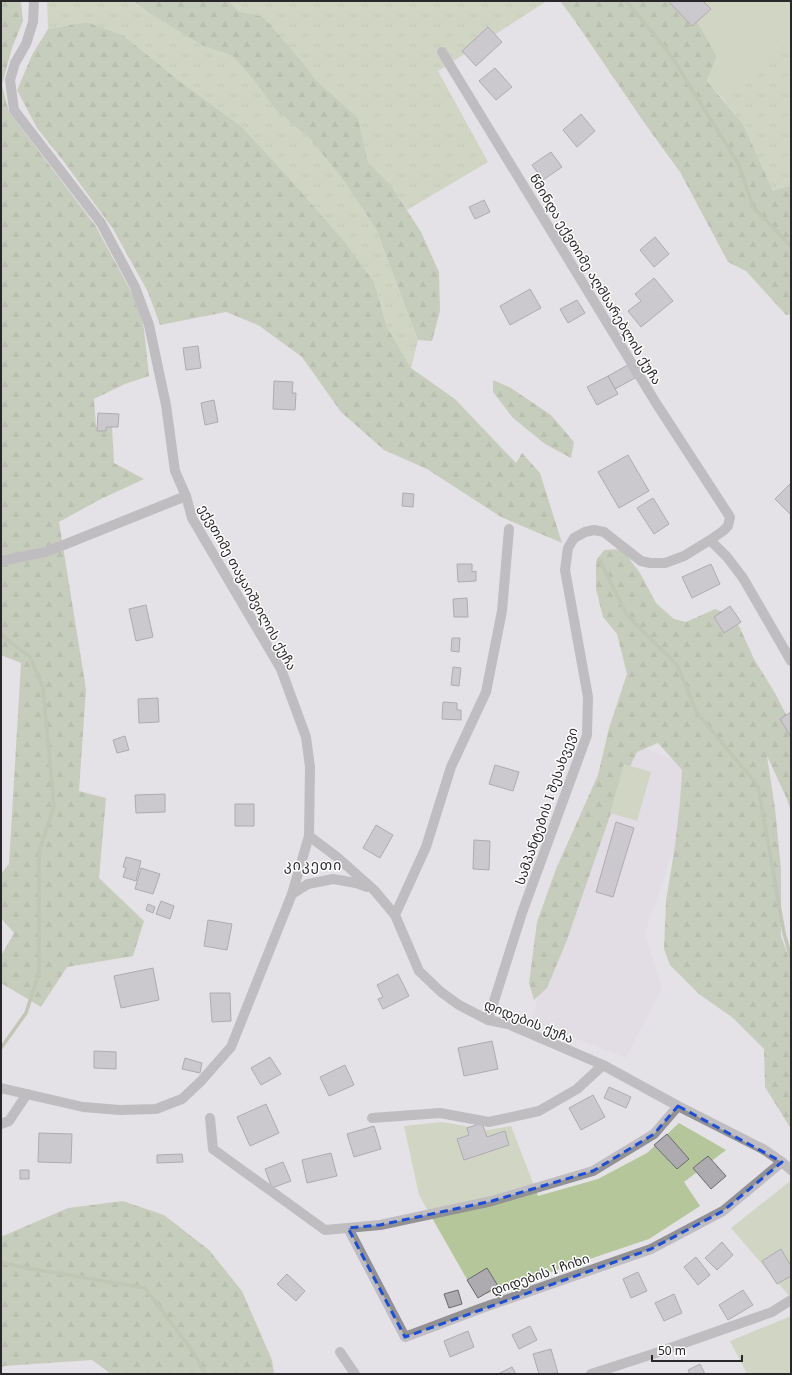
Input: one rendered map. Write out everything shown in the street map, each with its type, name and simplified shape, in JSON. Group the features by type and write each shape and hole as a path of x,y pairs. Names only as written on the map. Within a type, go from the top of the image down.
{"street":[{"name":"ექვთიმე თაყაიშვილის ქუჩა","path":"1,1088 83,1106 120,1110 156,1109 182,1099 202,1080 231,1047 292,894 309,836 310,767 306,737 281,669 192,518 186,496 175,471 166,406 149,325 135,287 101,223 14,110 10,80 15,63 26,44 33,22 34,1"},
{"name":"წმინდა ექვთიმე აღმსარებლის ქუჩა","path":"442,52 656,403 730,517"},
{"path":"1,561 46,552 186,496"},
{"name":"სამპანტების I შესახვევი","path":"488,1020 522,913 587,735 588,697 565,570 568,548 574,538 585,532 594,530 604,532 641,561 650,563 664,563 684,556 723,531 728,526 730,517"},
{"path":"395,915 426,847 451,767 486,692 502,611 509,529"},
{"path":"710,540 727,557 743,578 791,661"},
{"name":"დიდების ქუჩა","path":"309,836 337,857 374,890 395,915 419,971 441,992 460,1005 488,1020 508,1024 603,1065 678,1106 763,1149 791,1170"},
{"path":"292,894 308,884 333,879 356,883 374,890"},
{"path":"372,1118 440,1113 489,1122 539,1110 577,1089 603,1065"},
{"path":"1,1124 9,1120 27,1094"},
{"path":"210,1118 213,1149 325,1230 380,1225 492,1200 594,1171 654,1134 678,1106"},
{"name":"დიდების I ჩიხი","path":"348,1228 405,1337 482,1308 652,1249 724,1211 782,1162"},
{"path":"591,1374 772,1312 791,1300"},
{"path":"340,1352 355,1374"}],"highlighted area":[{"path":"678,1106 782,1162 723,1211 651,1249 405,1337 348,1228 380,1225 492,1201 593,1171 654,1134"}],"shaded area":[{"path":"641,746 683,764 692,797 645,933 662,988 626,1058 530,1021 621,759"}],"green space":[{"path":"1,1 21,1 23,21 12,48 2,85 9,112 95,225 139,306 144,329 149,376 125,384 94,399 96,427 112,426 114,463 144,479 99,500 59,522 86,689 79,791 106,798 99,878 144,921 133,956 67,967 41,1007 1,983 1,956 14,933 1,918 1,874 9,864 21,663 1,655"},
{"path":"47,1 134,1 149,13 201,45 233,56 275,109 310,139 342,178 376,229 418,340 411,368 387,327 374,282 345,242 241,126 178,80 123,35 86,22 48,29"},
{"path":"134,1 229,1 238,11 263,17 300,59 316,80 358,118 368,162 392,187 421,232 439,272 440,311 432,341 418,340 376,229 342,178 310,139 275,109 233,56 201,45 149,13"},
{"path":"229,1 547,1 438,71 488,162 407,210 392,187 368,162 358,118 316,80 300,59 263,18 238,11"},
{"path":"560,1 686,1 717,57 707,81 743,124 773,191 791,185 791,314 786,315 746,271 728,262 680,172"},
{"path":"686,1 791,1 791,33 722,98 707,81 717,57"},
{"path":"86,22 123,35 178,80 241,126 289,178 345,242 374,282 387,327 411,368 455,399 516,463 522,453 540,473 562,543 501,517 427,469 384,450 341,412 302,357 258,325 226,312 160,325 148,292 113,229 37,128 17,90 33,53 48,29"},
{"path":"791,33 791,185 773,191 743,124 722,98"},
{"path":"493,380 511,388 551,415 574,442 571,458 545,444 513,418 493,392"},
{"path":"622,549 640,573 656,603 674,619 686,622 715,609 735,617 754,659 775,693 791,724 791,811 767,756 775,808 781,869 781,936 791,963 791,1129 765,1087 764,1049 733,1018 699,994 670,965 664,949 666,901 675,845 682,770 658,743 637,752 620,787 567,940 547,988 534,1000 529,983 537,922 556,869 598,775 609,728 627,674 617,634 603,617 596,589 596,561 604,550"},
{"path":"624,764 651,772 637,821 610,813"},
{"path":"442,1122 488,1130 511,1126 538,1196 598,1179 647,1153 679,1123 726,1150 684,1182 700,1206 649,1239 477,1297 419,1195 404,1126"},
{"path":"789,1182 791,1185 791,1298 731,1228"},
{"path":"123,1201 164,1215 209,1250 242,1291 272,1360 274,1374 111,1374 92,1360 4,1366 1,1368 1,1234 3,1236 68,1208"},
{"path":"791,1316 791,1374 747,1374 730,1341"}],"building":[{"path":"668,1 703,1 711,9 692,26"},
{"path":"488,27 502,42 476,66 462,51"},
{"path":"495,68 512,87 496,100 479,81"},
{"path":"581,114 595,131 577,147 563,130"},
{"path":"551,152 562,167 543,180 532,165"},
{"path":"484,200 490,212 475,219 469,207"},
{"path":"655,237 669,254 654,267 640,250"},
{"path":"654,278 673,301 641,327 628,311 641,301 635,294"},
{"path":"530,289 541,308 510,325 500,306"},
{"path":"577,300 585,313 568,323 560,309"},
{"path":"198,346 201,368 186,370 183,348"},
{"path":"628,365 635,378 615,389 608,376"},
{"path":"608,376 618,394 597,405 587,387"},
{"path":"274,381 293,382 292,393 296,393 295,410 273,409"},
{"path":"214,400 218,422 205,425 201,403"},
{"path":"98,413 119,414 118,427 106,427 106,431 97,431"},
{"path":"628,455 649,491 619,508 598,472"},
{"path":"791,483 791,515 775,499"},
{"path":"403,493 414,494 413,507 402,506"},
{"path":"653,498 669,524 654,534 637,508"},
{"path":"457,564 472,564 472,572 476,571 476,581 458,582"},
{"path":"711,564 720,584 692,598 682,577"},
{"path":"467,598 468,617 454,617 453,599"},
{"path":"146,605 153,637 136,641 129,609"},
{"path":"730,606 741,622 724,633 714,617"},
{"path":"452,638 460,638 459,652 451,651"},
{"path":"453,667 461,668 459,686 451,685"},
{"path":"158,698 159,722 139,723 138,699"},
{"path":"443,702 457,703 457,710 461,710 461,720 442,719"},
{"path":"791,712 791,737 780,719"},
{"path":"125,736 129,750 117,753 113,740"},
{"path":"495,765 519,772 513,791 489,784"},
{"path":"165,794 165,812 136,813 135,795"},
{"path":"235,804 254,804 254,826 235,826"},
{"path":"616,822 634,828 613,897 596,892"},
{"path":"376,825 393,835 380,858 363,848"},
{"path":"474,840 490,841 489,870 473,869"},
{"path":"126,857 141,861 136,881 123,877 126,868 123,867"},
{"path":"141,868 160,874 153,894 135,889"},
{"path":"161,901 174,906 170,919 156,914"},
{"path":"148,904 155,907 153,913 146,910"},
{"path":"208,920 232,924 227,950 204,946"},
{"path":"153,968 159,1000 121,1008 114,976"},
{"path":"398,974 409,996 383,1009 378,999 383,997 377,985"},
{"path":"210,993 230,993 231,1021 212,1022"},
{"path":"492,1041 498,1069 464,1076 458,1048"},
{"path":"94,1051 116,1052 116,1069 94,1068"},
{"path":"270,1057 281,1074 261,1085 251,1068"},
{"path":"185,1058 202,1063 200,1073 182,1069"},
{"path":"345,1065 354,1085 329,1096 320,1077"},
{"path":"609,1087 631,1097 626,1108 604,1098"},
{"path":"593,1095 605,1117 581,1130 569,1108"},
{"path":"266,1104 279,1133 250,1146 237,1117"},
{"path":"482,1123 487,1137 505,1131 509,1145 464,1160 457,1139 469,1135 467,1128"},
{"path":"374,1126 381,1149 354,1157 347,1134"},
{"path":"39,1133 72,1134 71,1163 38,1162"},
{"path":"667,1134 689,1159 677,1169 654,1145"},
{"path":"331,1153 337,1176 307,1183 302,1160"},
{"path":"182,1154 183,1162 157,1163 157,1155"},
{"path":"708,1156 726,1176 711,1189 693,1168"},
{"path":"283,1162 291,1181 272,1188 265,1169"},
{"path":"20,1170 29,1170 29,1179 20,1179"},
{"path":"722,1242 733,1255 717,1270 705,1258"},
{"path":"781,1249 791,1266 791,1276 777,1284 762,1261"},
{"path":"696,1257 710,1275 698,1285 684,1267"},
{"path":"487,1268 498,1286 478,1298 467,1280"},
{"path":"638,1272 647,1291 631,1298 623,1279"},
{"path":"287,1274 305,1291 296,1301 277,1284"},
{"path":"458,1290 462,1304 449,1308 444,1294"},
{"path":"743,1290 753,1305 728,1320 719,1305"},
{"path":"674,1294 682,1313 664,1321 655,1303"},
{"path":"530,1326 537,1340 519,1349 512,1335"},
{"path":"468,1331 474,1347 450,1357 444,1341"},
{"path":"551,1349 558,1373 539,1374 533,1354"},
{"path":"700,1364 705,1374 690,1374 688,1370"},
{"path":"512,1367 516,1374 498,1374"}],"waterway":[{"path":"626,1 670,54 739,165 753,207 791,246"},
{"path":"599,559 627,615 677,665 697,713 758,786 784,933 791,958"},
{"path":"1,635 30,657 43,688 54,806 39,852 39,973 26,1013 1,1048"},
{"path":"1,1262 26,1268 145,1288 194,1353 205,1374"}],"district":[{"name":"კიკეთი","path":"313,864"}]}
